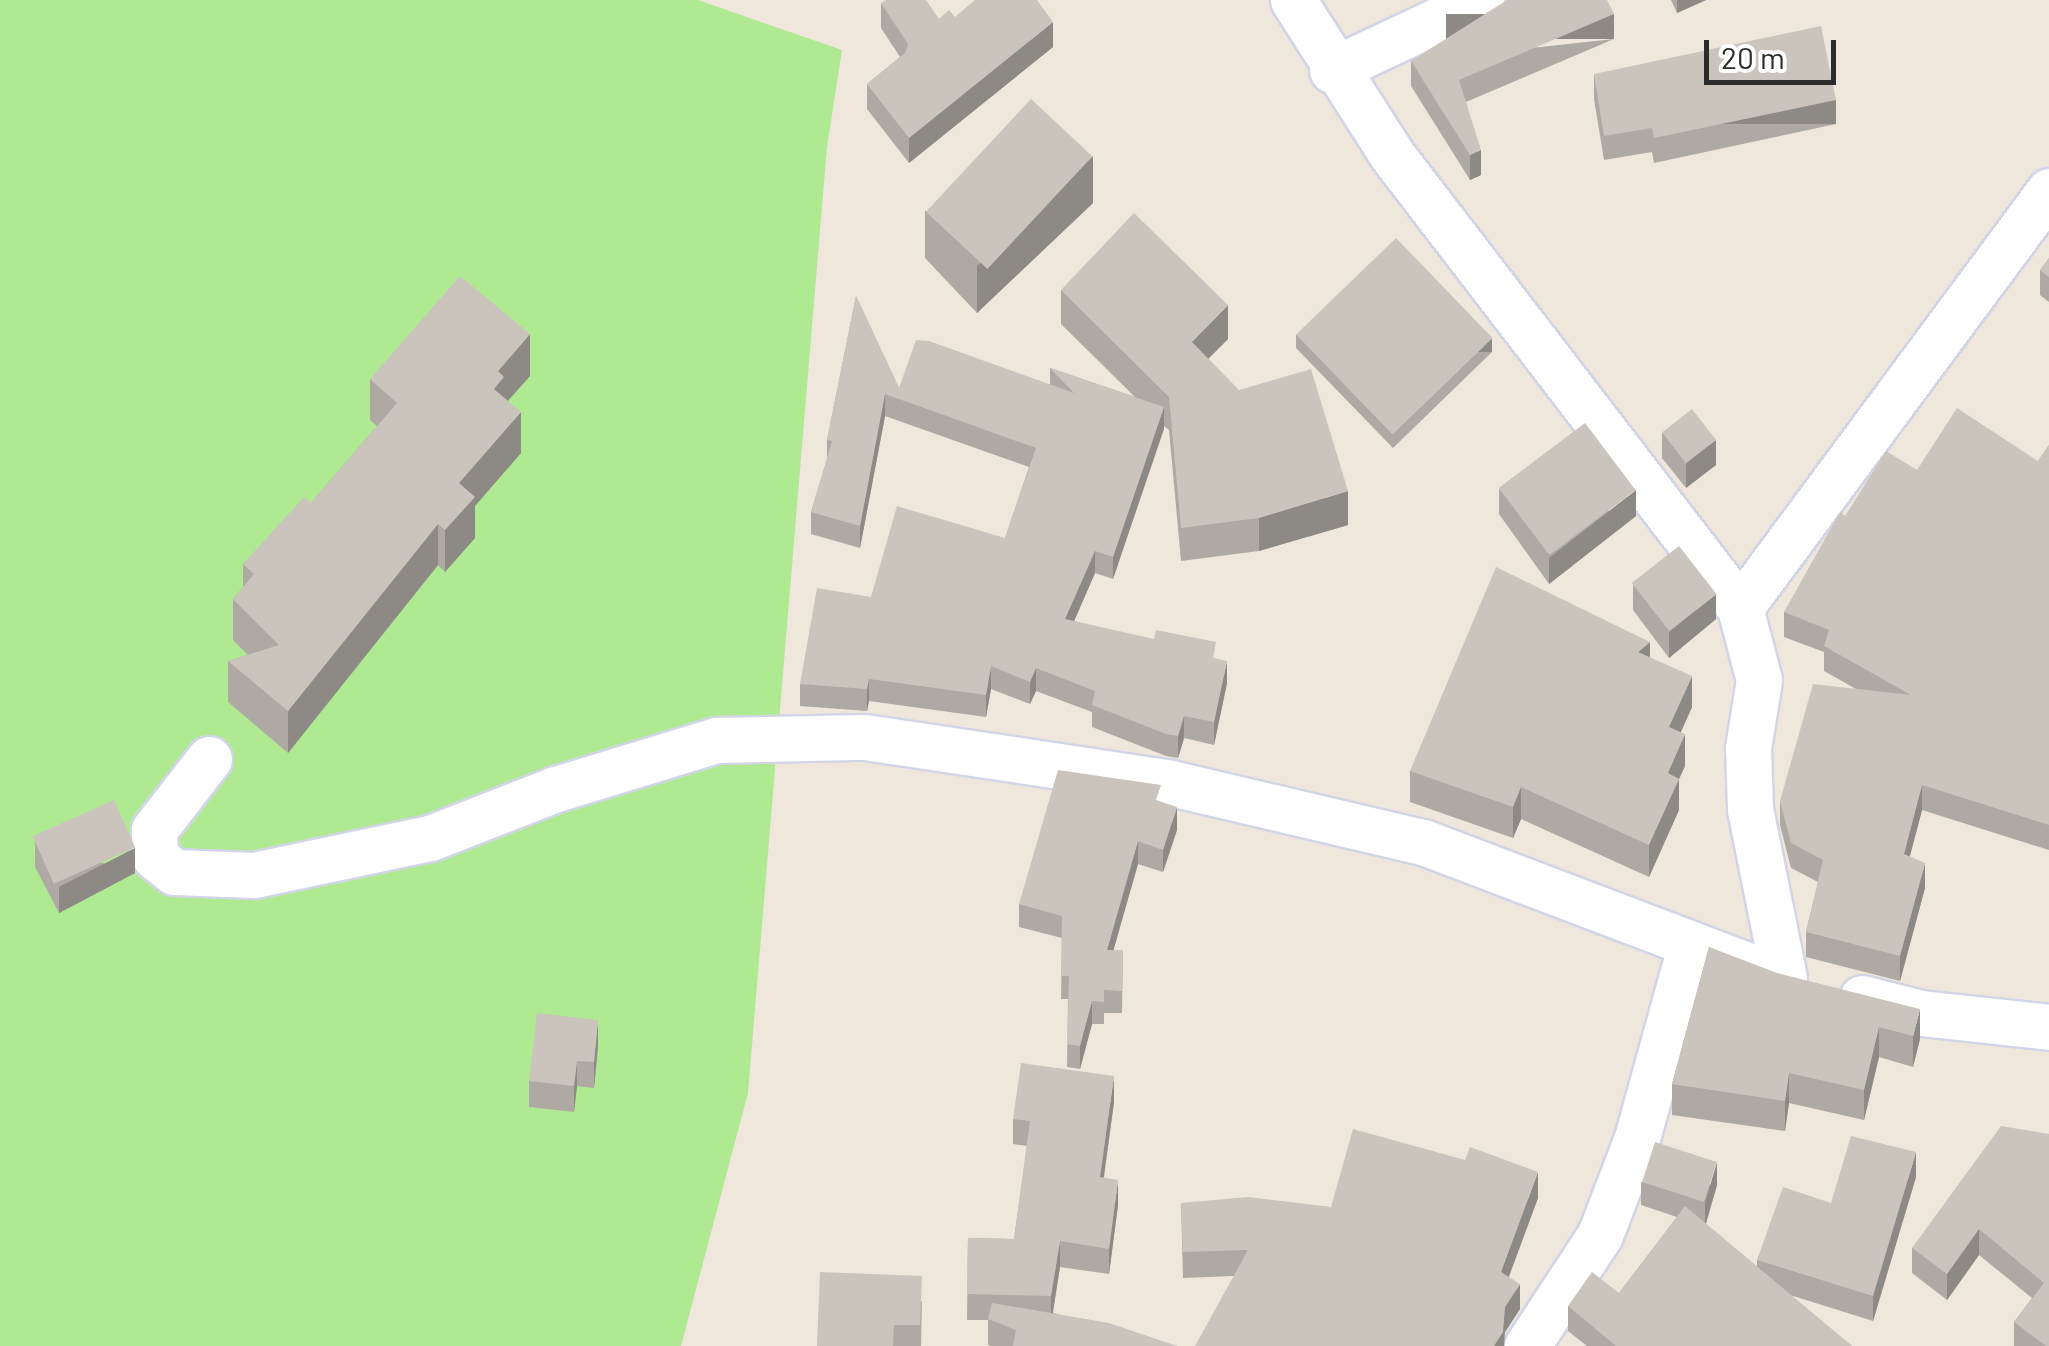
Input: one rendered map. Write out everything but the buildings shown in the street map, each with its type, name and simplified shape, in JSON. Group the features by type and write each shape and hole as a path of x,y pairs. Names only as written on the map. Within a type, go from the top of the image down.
{"street":[{"path":"1293,0 1332,70 1740,608 1759,680 1748,748 1750,809 1784,978"},
{"path":"1332,70 1481,0"},
{"path":"1740,608 2049,191"},
{"path":"210,759 154,830 155,857 174,872 254,875 430,838 556,789 716,740 866,737 1171,784 1423,842 1690,947 1784,978 1921,1013 2049,1027"},
{"path":"1528,1346 1600,1235 1637,1138 1690,947"}],"green space":[{"path":"0,0 698,0 842,50 827,147 748,1093 681,1346 0,1346"}]}
